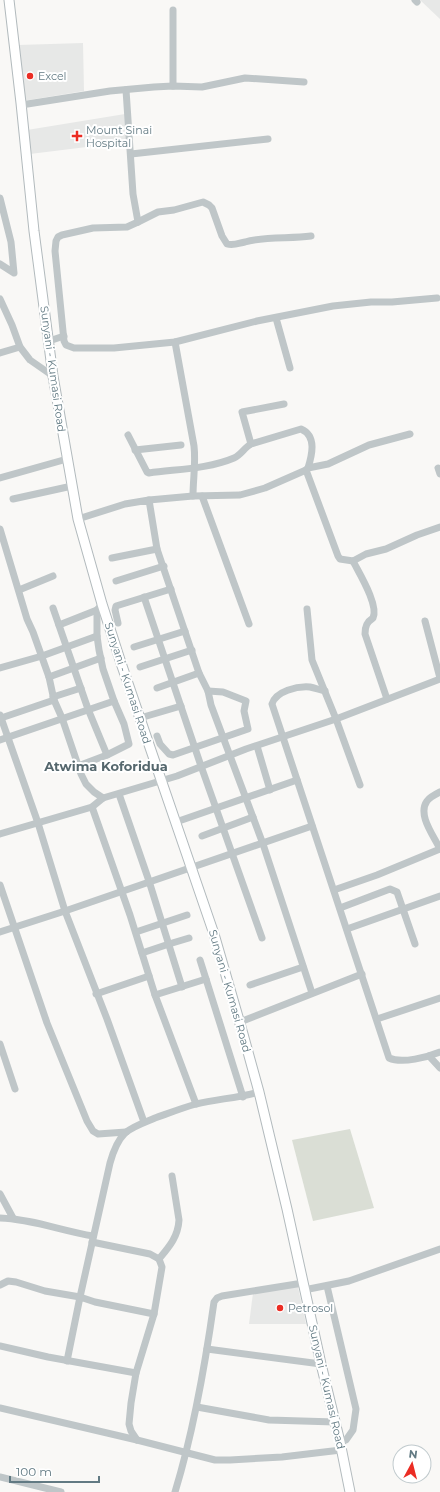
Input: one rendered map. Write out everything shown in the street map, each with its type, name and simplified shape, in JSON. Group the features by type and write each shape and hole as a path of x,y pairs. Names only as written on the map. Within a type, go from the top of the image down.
{"main road":[{"name":"Sunyani - Kumasi Road","path":"9,0 34,231 52,376 78,519 100,607 176,822 216,941 240,1022 259,1092 341,1446 350,1492"}],"street":[{"path":"173,10 173,86"},
{"path":"21,105 126,90 173,86 202,87 245,78 304,82"},
{"path":"126,90 133,194 138,222"},
{"path":"131,154 268,139"},
{"path":"0,198 11,242 14,273 0,264"},
{"path":"311,236 258,240 232,245 227,244 222,236 212,208 203,202 174,210 158,212 127,227 93,228 58,237 55,245 55,251 64,341 66,345 74,348 114,348 175,342 333,306 437,298"},
{"path":"0,298 12,324 20,348 30,360 52,376"},
{"path":"276,318 290,368"},
{"path":"48,341 64,336"},
{"path":"175,342 194,446 195,468 193,496"},
{"path":"0,353 20,348"},
{"path":"250,444 242,412 284,404"},
{"path":"128,435 147,472 150,473 195,468 232,458 239,455 250,444 301,429 304,430 311,439 312,446 312,454 307,469 340,559 352,561 366,554 386,549 417,535 440,527"},
{"path":"78,519 125,504 148,500 193,496 240,495 265,488 307,469 328,464 369,445 410,434"},
{"path":"135,450 181,445"},
{"path":"0,478 67,459"},
{"path":"13,499 72,486"},
{"path":"202,496 249,624"},
{"path":"148,500 157,549 200,673 208,691 211,705 222,737 263,844 312,993"},
{"path":"0,529 27,619 42,656 53,698 62,718 78,766 86,784 103,798"},
{"path":"112,558 157,549"},
{"path":"352,561 364,583 375,609 373,618 367,622 365,634 387,699"},
{"path":"116,581 164,566"},
{"path":"19,590 53,576"},
{"path":"118,623 115,610 116,606 171,589"},
{"path":"144,597 194,747 217,808 262,938"},
{"path":"59,625 100,607 97,636 101,658 114,701 129,742 127,746 78,766"},
{"path":"53,608 88,710 107,755"},
{"path":"306,609 312,660 336,719 360,785"},
{"path":"0,834 92,807 103,798 162,781 257,746 284,738 440,679 425,621"},
{"path":"134,647 185,631"},
{"path":"0,668 42,656 97,636"},
{"path":"140,667 192,650"},
{"path":"49,678 101,658"},
{"path":"157,688 200,673"},
{"path":"325,691 309,687 291,689 280,694 272,704 390,1058 399,1061 429,1056 440,1052"},
{"path":"81,688 1,716 4,739 38,823 65,911 144,1122"},
{"path":"157,736 160,744 169,754 173,754 248,729 244,711 247,702 223,692 208,691"},
{"path":"4,739 114,701"},
{"path":"140,718 181,706"},
{"path":"257,746 270,790"},
{"path":"176,822 297,780"},
{"path":"334,890 377,875 440,849 425,819 424,810 427,800 440,792"},
{"path":"119,794 149,881 182,987"},
{"path":"92,807 136,932 155,995 196,1104"},
{"path":"202,836 253,817"},
{"path":"0,932 263,844 312,826"},
{"path":"0,885 16,927 47,1023 87,1121 98,1134 126,1132"},
{"path":"340,908 390,889 397,892 415,944"},
{"path":"347,928 440,896"},
{"path":"136,932 187,915"},
{"path":"142,953 189,938"},
{"path":"200,960 243,1096"},
{"path":"250,985 303,967"},
{"path":"240,1022 362,974"},
{"path":"96,994 149,976"},
{"path":"155,995 206,979"},
{"path":"377,1019 440,998"},
{"path":"0,1044 16,1089"},
{"path":"429,1056 440,1068"},
{"path":"67,1361 92,1239 113,1152 117,1144 126,1132 144,1122 196,1104 259,1092"},
{"path":"159,1260 174,1240 178,1228 179,1220 172,1176"},
{"path":"0,1194 14,1218"},
{"path":"0,1218 14,1218 33,1221 92,1239 150,1254 159,1260 162,1266 154,1314 136,1373 129,1424 131,1431 137,1440"},
{"path":"175,1492 187,1453 197,1407 214,1302 217,1298 222,1296 304,1286 327,1286 355,1279 440,1249"},
{"path":"0,1285 8,1281 16,1282 45,1291 80,1297 154,1314"},
{"path":"0,1408 215,1460 314,1454 341,1446 353,1430 356,1409 327,1286"},
{"path":"0,1346 67,1361 136,1373"},
{"path":"207,1349 321,1364"},
{"path":"197,1407 269,1420 335,1422"},
{"path":"0,1477 60,1492"}],"shaded area":[{"path":"420,0 440,0 440,19"},
{"path":"83,43 84,91 23,101 18,45"},
{"name":"Mount Sinai Hospital","path":"125,114 127,142 30,154 27,130"},
{"path":"350,1129 374,1208 313,1221 292,1140"},
{"path":"298,1287 306,1324 249,1324 253,1293"}],"place":[{"name":"Excel","path":"30,76"},
{"name":"Mount Sinai Hospital","path":"77,136"},
{"name":"Petrosol","path":"280,1308"}],"district":[{"name":"Atwima Koforidua","path":"106,766"}]}
